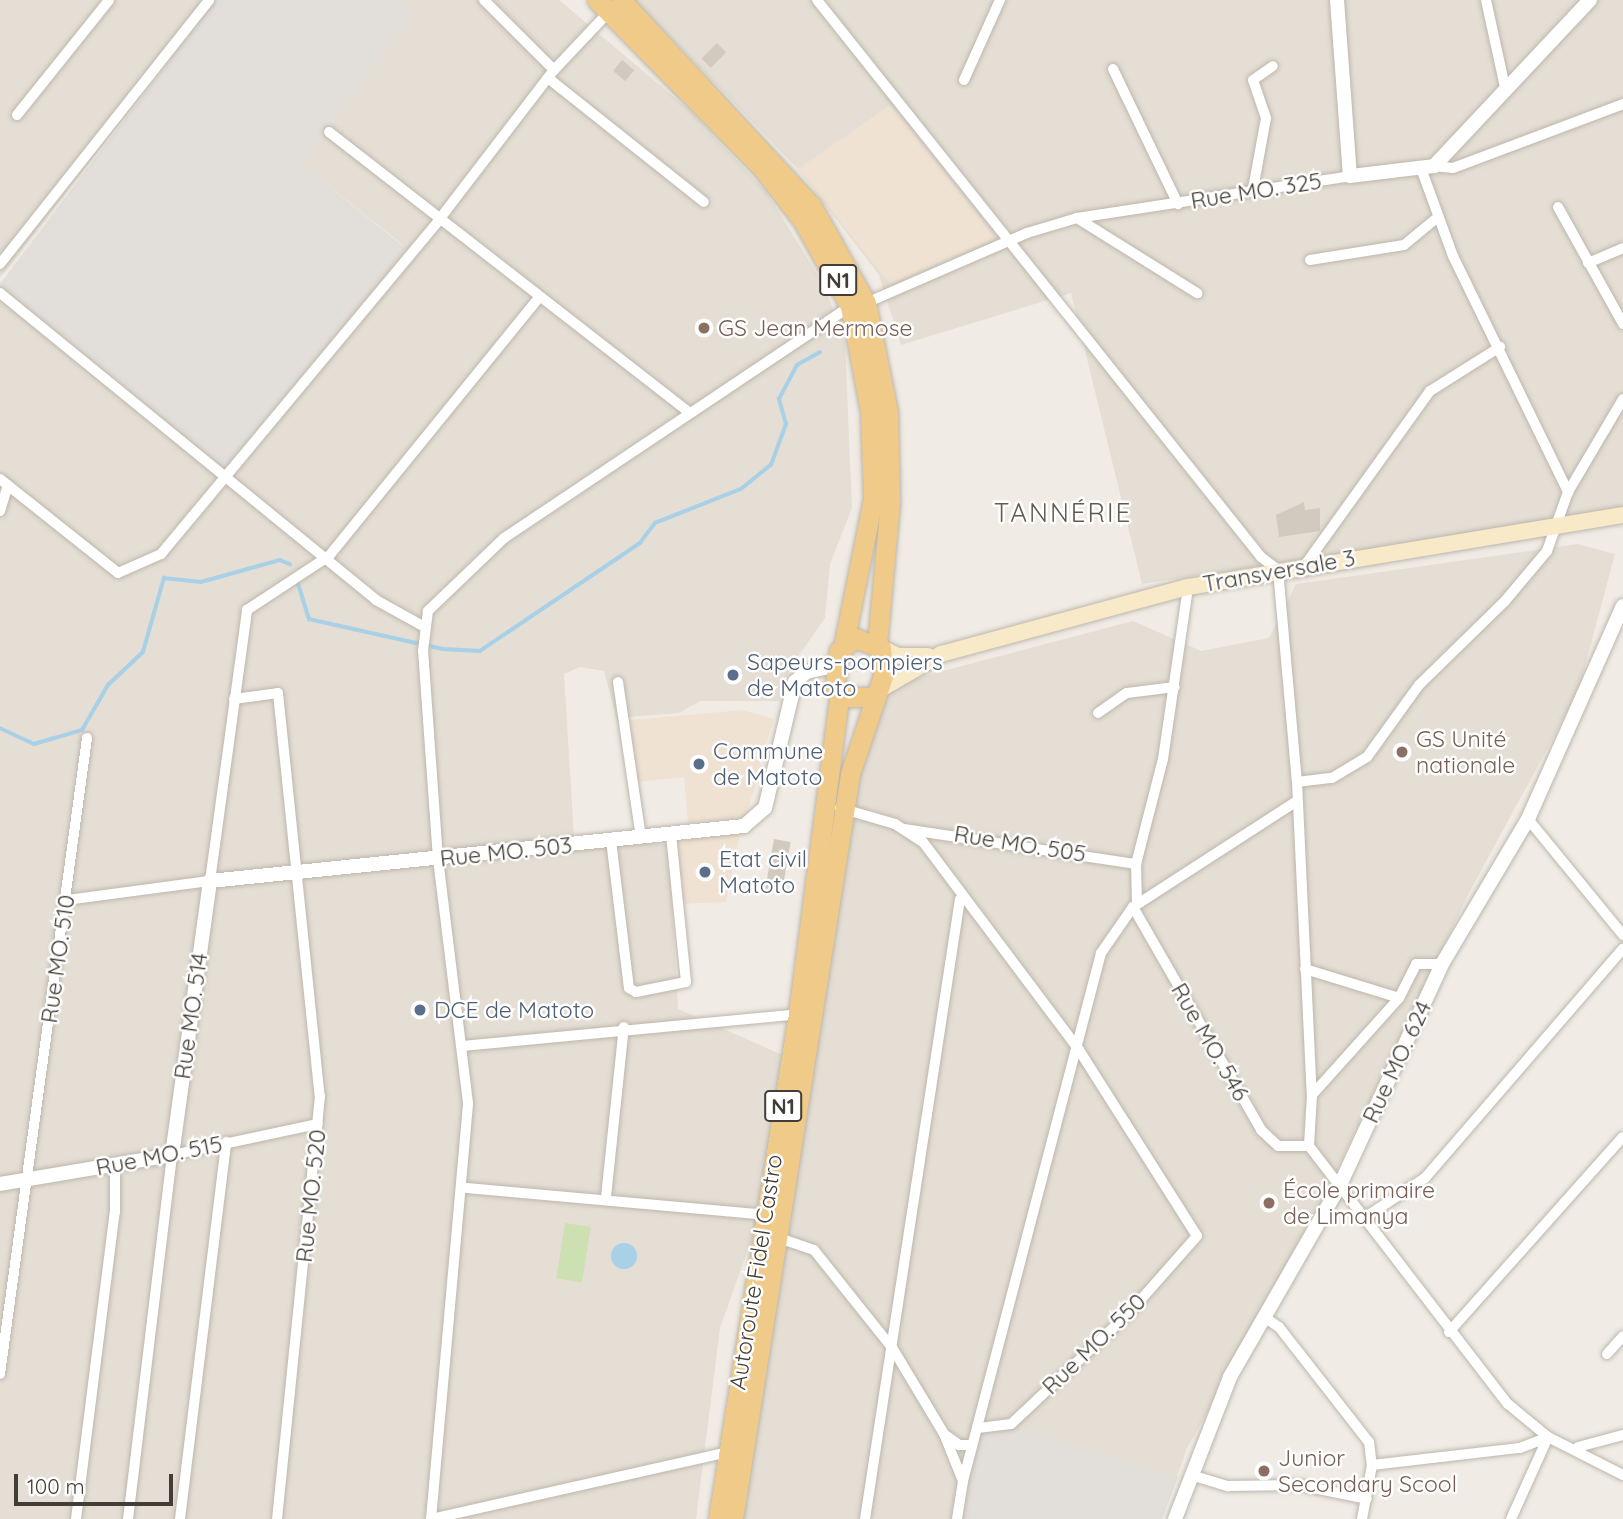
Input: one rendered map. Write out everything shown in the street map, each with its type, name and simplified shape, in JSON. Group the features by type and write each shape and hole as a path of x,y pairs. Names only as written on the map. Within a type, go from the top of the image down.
{"highway":[{"name":"N1","path":"608,5 762,168 803,221 858,304 888,412 890,502 879,646"},
{"name":"N1","path":"844,643 873,499 867,388 858,304"},
{"path":"864,637 879,646 876,694 853,699 840,692 835,666 844,643 864,637"},
{"name":"Autoroute Fidel Castro","path":"733,1519 779,1238 836,807 840,692"},
{"name":"Autoroute Fidel Castro","path":"718,1519 798,1014 836,807 876,694"}],"main road":[{"name":"Transversale 3","path":"879,646 898,656 941,654 1188,587 1305,565 1623,515"},
{"name":"Transversale 3","path":"876,694 941,654"}],"street":[{"path":"17,115 109,0"},
{"path":"0,264 209,0"},
{"path":"484,0 551,74 704,202"},
{"path":"817,0 1011,239 1261,557 1278,570 1297,782 1295,802 1312,1095 1309,1146 1449,1332 1508,1404 1548,1437 1578,1447 1623,1475"},
{"path":"964,80 1000,0"},
{"path":"1337,0 1350,176"},
{"path":"1486,0 1505,87"},
{"path":"1428,168 1590,0"},
{"path":"4,482 118,573 161,554 227,480 438,221 551,74 608,5"},
{"path":"1253,189 1255,151 1266,118 1253,80 1273,66"},
{"path":"1113,69 1178,204"},
{"path":"1428,168 1453,168 1623,104"},
{"path":"329,132 438,221 687,411"},
{"path":"1428,168 1438,217 1568,492"},
{"name":"Rue MO. 325","path":"423,626 428,611 504,538 687,411 858,304 1011,239 1077,218 1178,204 1253,189 1428,168"},
{"path":"1558,207 1623,324"},
{"path":"1310,260 1404,245 1438,217"},
{"path":"1077,218 1197,293"},
{"path":"1588,263 1623,248"},
{"path":"0,293 227,480 329,555 376,600 423,626 438,859 462,1046 466,1188 431,1519 729,1452"},
{"name":"Rue MO. 514","path":"128,1519 172,1155 247,610 329,555 539,298"},
{"path":"1305,565 1430,391 1500,347"},
{"path":"1297,782 1332,778 1367,757 1419,685 1547,551 1559,525 1568,492 1623,399"},
{"path":"0,511 4,482"},
{"path":"1135,905 1136,864 1175,687 1188,587"},
{"name":"Rue MO. 624","path":"1175,1519 1230,1377 1340,1185 1443,964 1528,819 1622,615"},
{"name":"Rue MO. 503","path":"67,900 210,881 671,834 756,819 771,790 795,682 806,672 835,666"},
{"path":"618,682 641,837"},
{"path":"1098,713 1127,693 1175,687"},
{"name":"Rue MO. 520","path":"234,699 278,693 297,872 318,1124 278,1519"},
{"name":"Rue MO. 510","path":"0,1374 88,737"},
{"path":"957,1519 962,1481 1079,1050 1101,953 1135,905 1295,802"},
{"path":"836,807 903,828 923,842 960,899 1079,1050"},
{"path":"1528,819 1623,935"},
{"name":"Rue MO. 505","path":"903,828 1136,864"},
{"path":"611,840 629,989 636,992 686,982 671,834"},
{"path":"865,1519 960,899"},
{"name":"Rue MO. 546","path":"1135,905 1261,1130 1278,1146 1309,1146"},
{"path":"1364,1218 1426,1178 1623,949"},
{"path":"1312,1095 1399,998 1416,964 1443,964"},
{"path":"1305,969 1399,998"},
{"path":"462,1046 624,1027 798,1014"},
{"path":"606,1197 624,1027"},
{"name":"Rue MO. 550","path":"977,1429 1011,1424 1130,1312 1197,1236 1079,1050"},
{"name":"Rue MO. 515","path":"0,1184 115,1166 318,1124"},
{"path":"1449,1332 1623,1138"},
{"path":"180,1519 226,1142"},
{"path":"76,1519 115,1212 115,1166"},
{"path":"466,1188 606,1197 766,1215"},
{"path":"779,1238 814,1250 893,1349 944,1434 962,1481"},
{"path":"1264,1317 1279,1326 1360,1430 1372,1465 1362,1519"},
{"path":"1607,1354 1623,1336"},
{"path":"944,1434 959,1445 972,1445"},
{"path":"1578,1447 1623,1435"},
{"path":"1372,1465 1520,1448 1548,1437"},
{"path":"1513,1517 1548,1437"},
{"path":"1191,1475 1228,1486 1299,1485 1367,1499"}],"shaded area":[{"path":"0,0 215,0 0,278"},
{"path":"215,0 401,0 414,13 301,164 403,246 227,468 0,284"},
{"path":"401,0 559,0 688,109 765,190 824,285 845,343 852,508 830,564 825,618 790,668 780,701 700,701 679,713 629,717 619,728 604,671 580,667 564,674 574,837 669,845 678,1009 785,1056 768,1193 720,1328 696,1519 0,1519 0,284 227,468 403,245 301,164 414,13"},
{"path":"634,0 1623,0 1623,510 1142,584 1071,293 901,345 879,275 798,169"},
{"path":"890,105 995,238 890,284 798,169"},
{"path":"1578,544 1615,554 1578,692 1470,891 1289,1270 1187,1448 1162,1519 742,1519 837,876 867,720 881,695 905,681 1133,621 1201,651 1269,638 1296,584"},
{"name":"Commune de Matoto","path":"743,710 774,719 766,745 754,749 762,767 745,817 688,823 684,777 637,782 630,720"},
{"name":"Etat civil Matoto","path":"740,833 726,902 681,904 677,841"},
{"path":"1025,1431 1178,1477 1162,1519 962,1519 965,1483 987,1432"}],"green space":[{"path":"565,1223 591,1227 582,1282 556,1278"}],"water":[{"path":"624,1243 633,1247 637,1256 633,1265 624,1269 615,1265 611,1256 615,1247"}],"building":[{"path":"717,43 726,52 711,68 701,59"},
{"path":"622,60 634,70 625,81 613,71"},
{"path":"1304,502 1305,510 1320,508 1320,531 1279,537 1276,515"},
{"path":"774,839 791,842 782,893 765,890"}],"waterway":[{"path":"298,582 309,619 443,649 480,651 640,543 655,523 741,489 771,465 786,424 779,399 797,365 820,352"},
{"path":"0,728 34,744 82,730 108,685 143,652 164,578 201,582 280,560 290,564"}],"place":[{"name":"GS Jean Mermose","path":"704,328"},
{"name":"Sapeurs-pompiers de Matoto","path":"733,675"},
{"name":"GS Unité nationale","path":"1402,752"},
{"name":"Commune de Matoto","path":"699,764"},
{"name":"Etat civil Matoto","path":"705,872"},
{"name":"DCE de Matoto","path":"420,1010"},
{"name":"École primaire de Limanya","path":"1269,1203"},
{"name":"Junior Secondary Scool","path":"1264,1471"}],"district":[{"name":"TANNÉRIE","path":"1063,513"}]}
